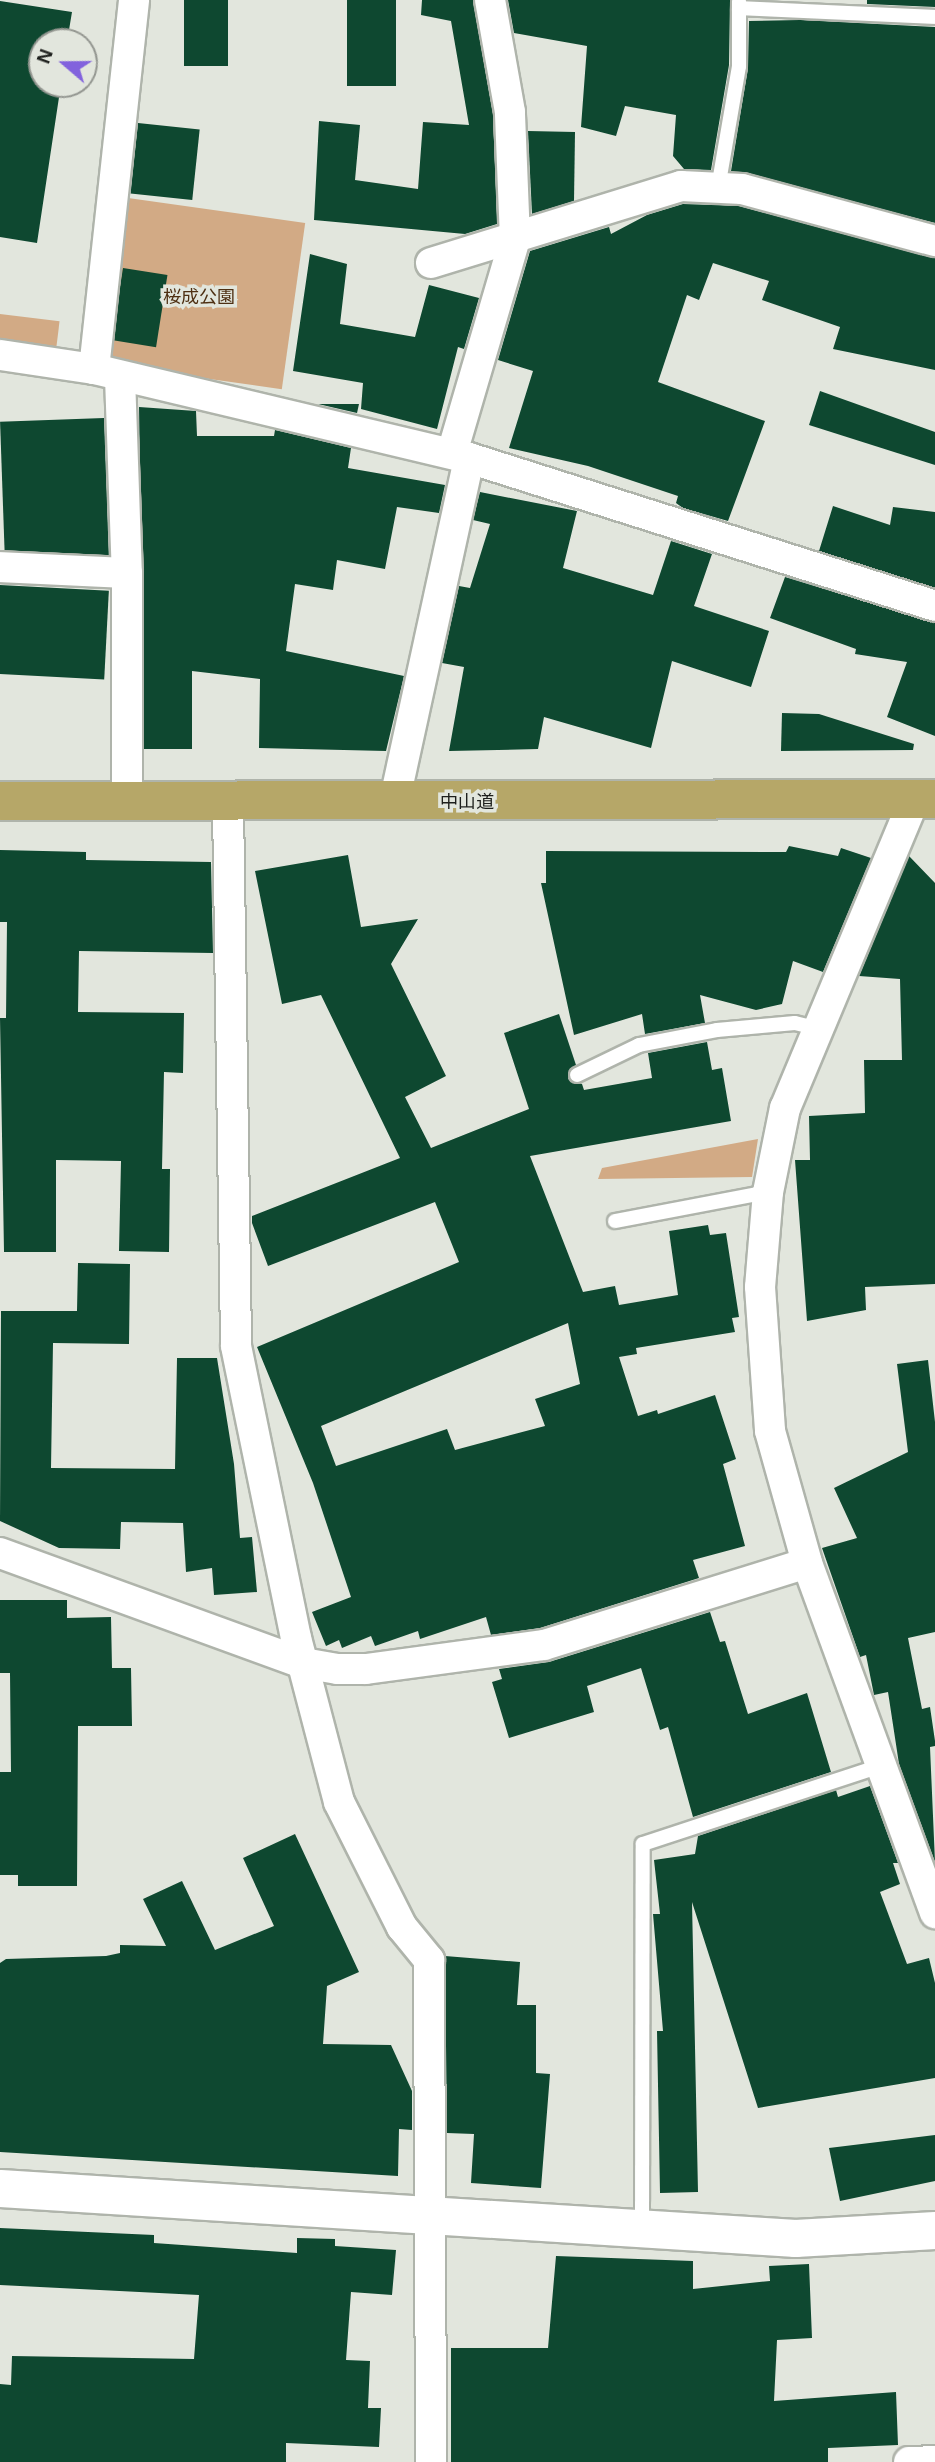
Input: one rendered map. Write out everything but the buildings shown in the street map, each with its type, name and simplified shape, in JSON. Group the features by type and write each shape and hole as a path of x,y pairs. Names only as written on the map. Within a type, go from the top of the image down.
{"highway":[{"name":"中山道","path":"0,801 228,804 924,799"}],"street":[{"path":"127,802 127,573 107,373 134,0"},
{"path":"394,803 461,456 515,239 510,112 490,0"},
{"path":"431,263 681,186 742,189 935,241"},
{"path":"0,355 107,373 461,456 935,606"},
{"path":"0,566 127,573"},
{"path":"924,799 815,1028 785,1108 768,1192 760,1287 764,1385 770,1431 807,1563 935,1913"},
{"path":"228,804 236,1346 303,1663 339,1802 402,1927 429,1960 431,2462"},
{"path":"0,1553 303,1663 366,1669 544,1644 807,1563"},
{"path":"0,2188 795,2238 935,2230"},
{"path":"909,2462 935,2461"}],"lane":[{"path":"718,188 738,66 739,4 935,17"},
{"path":"577,1075 652,1042 782,1024 815,1028"},
{"path":"615,1221 768,1192"},
{"path":"642,2228 643,1844 880,1766"}],"green space":[{"name":"桜成公園","path":"121,197 305,223 282,389 98,363"},
{"path":"0,314 60,321 56,354 0,347"},
{"path":"758,1139 752,1177 598,1179 602,1168"}]}
